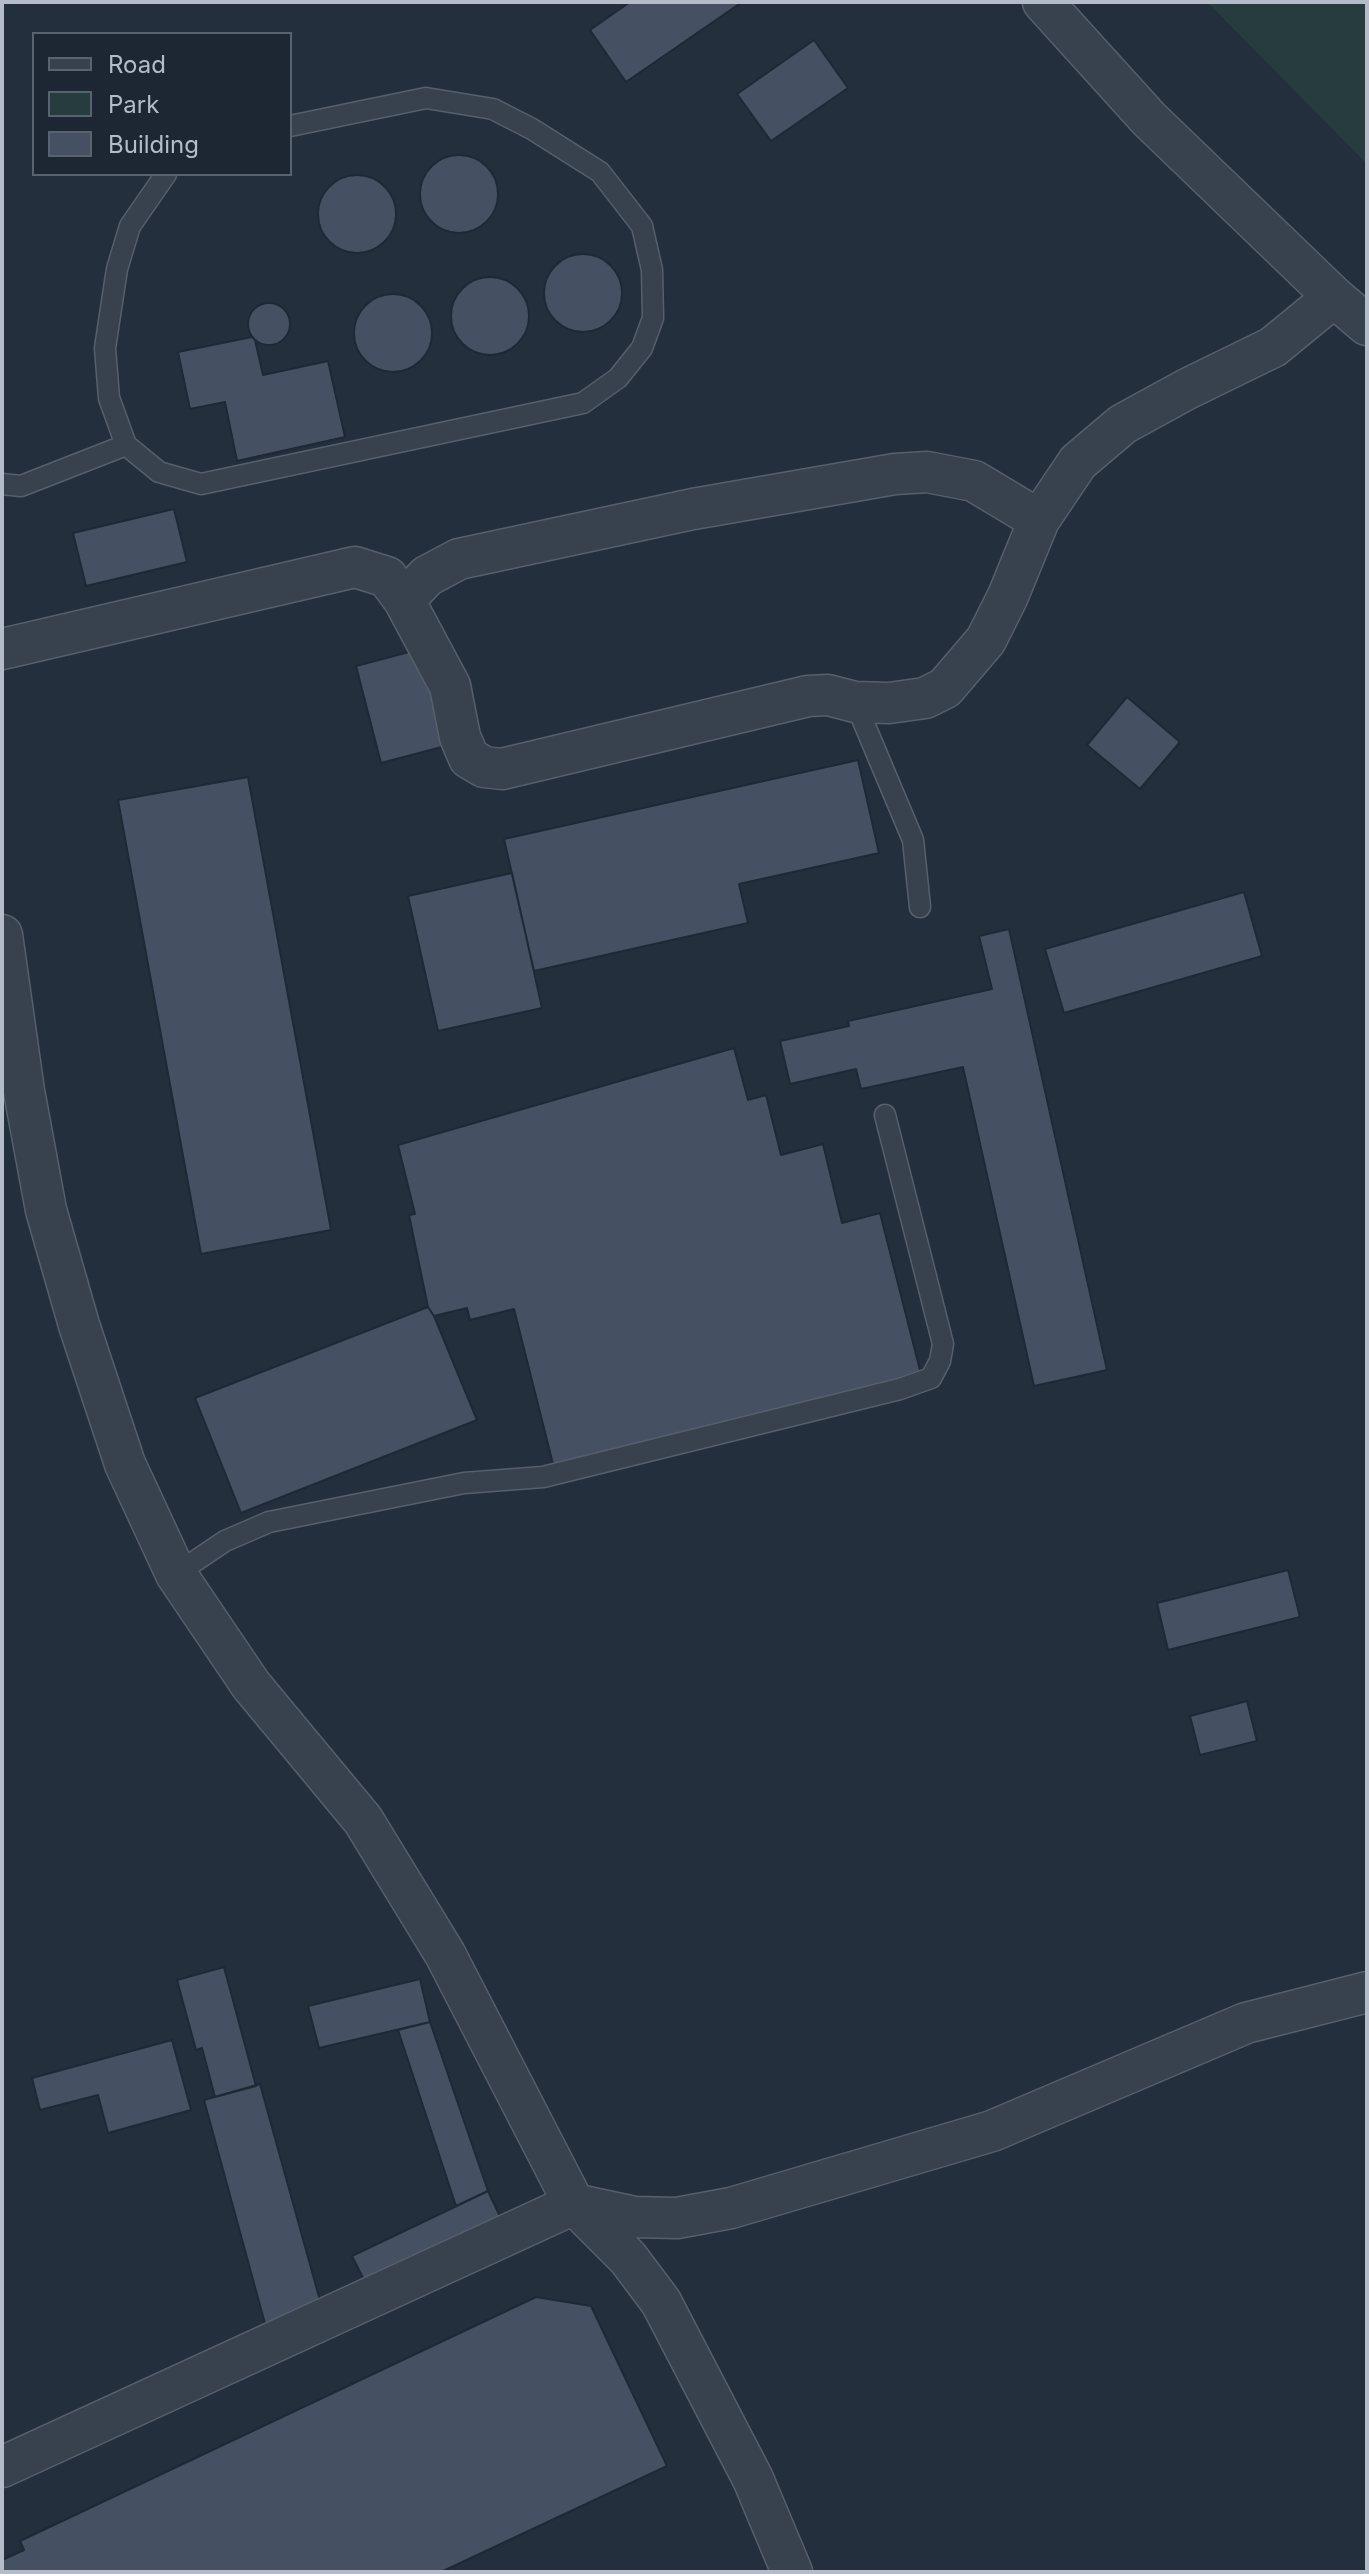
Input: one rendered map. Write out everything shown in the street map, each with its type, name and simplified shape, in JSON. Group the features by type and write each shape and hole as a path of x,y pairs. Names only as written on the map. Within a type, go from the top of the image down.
{"street":[{"path":"1043,2 1149,119 1367,325"},
{"path":"2,649 355,567 387,577 404,600 450,686 460,737 469,758 484,767 502,769 808,696 828,695 855,702 889,703 925,698 945,688 986,640 1039,520 1078,462 1123,424 1273,347 1334,297"},
{"path":"404,600 427,576 459,559 679,512 895,474 927,472 974,481 1039,520"},
{"path":"2,935 24,1091 46,1210 79,1325 125,1464 176,1574 251,1685 363,1820 445,1954 574,2204 628,2258 661,2302 753,2479 792,2572"},
{"path":"2,2467 574,2204 635,2217 677,2218 731,2208 992,2131 1246,2023 1367,1992"}],"lane":[{"path":"165,176 130,226 117,269 105,348 109,398 126,445 159,472 201,484 583,403 618,378 642,348 653,318 652,270 642,226 600,172 532,129 493,109 426,98 292,126"},
{"path":"2,484 21,486 126,445"},
{"path":"855,702 913,840 920,907"},
{"path":"176,1574 225,1541 269,1522 464,1483 543,1477 900,1389 931,1378 940,1361 943,1344 885,1115"}],"green space":[{"path":"1207,2 1367,2 1367,164"}],"building":[{"path":"630,2 742,2 626,82 590,30"},
{"path":"814,40 848,88 771,141 737,94"},
{"path":"459,155 474,158 491,172 498,194 495,209 481,226 459,233 444,230 427,216 420,194 423,179 437,162"},
{"path":"357,175 372,178 384,187 393,199 396,214 393,229 384,241 372,250 357,253 342,250 330,241 321,229 318,214 321,199 330,187 342,178"},
{"path":"583,254 598,257 615,271 622,293 619,308 605,325 583,332 568,329 551,315 544,293 547,278 561,261"},
{"path":"490,277 505,280 517,289 526,301 529,316 526,331 517,343 505,352 490,355 475,352 463,343 454,331 451,316 454,301 463,289 475,280"},
{"path":"393,294 408,297 420,306 429,318 432,333 429,348 420,360 408,369 393,372 378,369 366,360 357,348 354,333 357,318 366,306 378,297"},
{"path":"269,303 284,309 290,324 284,339 269,345 254,339 248,324 254,309"},
{"path":"252,337 263,375 328,361 345,437 237,461 225,402 190,409 178,352"},
{"path":"174,509 187,562 86,586 73,533"},
{"path":"428,647 453,744 381,763 356,666"},
{"path":"1127,697 1180,742 1140,789 1087,745"},
{"path":"858,760 879,853 739,884 748,923 534,971 504,839"},
{"path":"248,777 331,1230 201,1254 118,800"},
{"path":"512,873 542,1008 438,1031 408,896"},
{"path":"1244,892 1262,956 1064,1013 1045,949"},
{"path":"1009,929 1107,1370 1034,1386 963,1067 861,1089 856,1069 790,1084 780,1041 849,1026 848,1021 992,989 979,936"},
{"path":"734,1048 748,1100 766,1095 781,1155 823,1144 842,1223 880,1213 921,1374 553,1464 514,1309 470,1320 467,1308 434,1316 428,1307 409,1215 415,1214 398,1145"},
{"path":"428,1307 477,1420 241,1513 195,1398"},
{"path":"1288,1570 1300,1617 1168,1650 1157,1603"},
{"path":"1247,1701 1257,1741 1200,1755 1190,1716"},
{"path":"224,1967 256,2086 215,2097 202,2048 196,2050 177,1980"},
{"path":"420,1979 430,2022 319,2048 308,2006"},
{"path":"430,2022 488,2191 456,2206 398,2030"},
{"path":"172,2040 191,2110 108,2133 98,2095 40,2110 32,2078"},
{"path":"260,2084 324,2315 267,2331 204,2100"},
{"path":"488,2191 504,2225 369,2290 352,2256"},
{"path":"536,2297 591,2306 667,2466 441,2572 2,2572 2,2560 24,2550 20,2541"}]}
